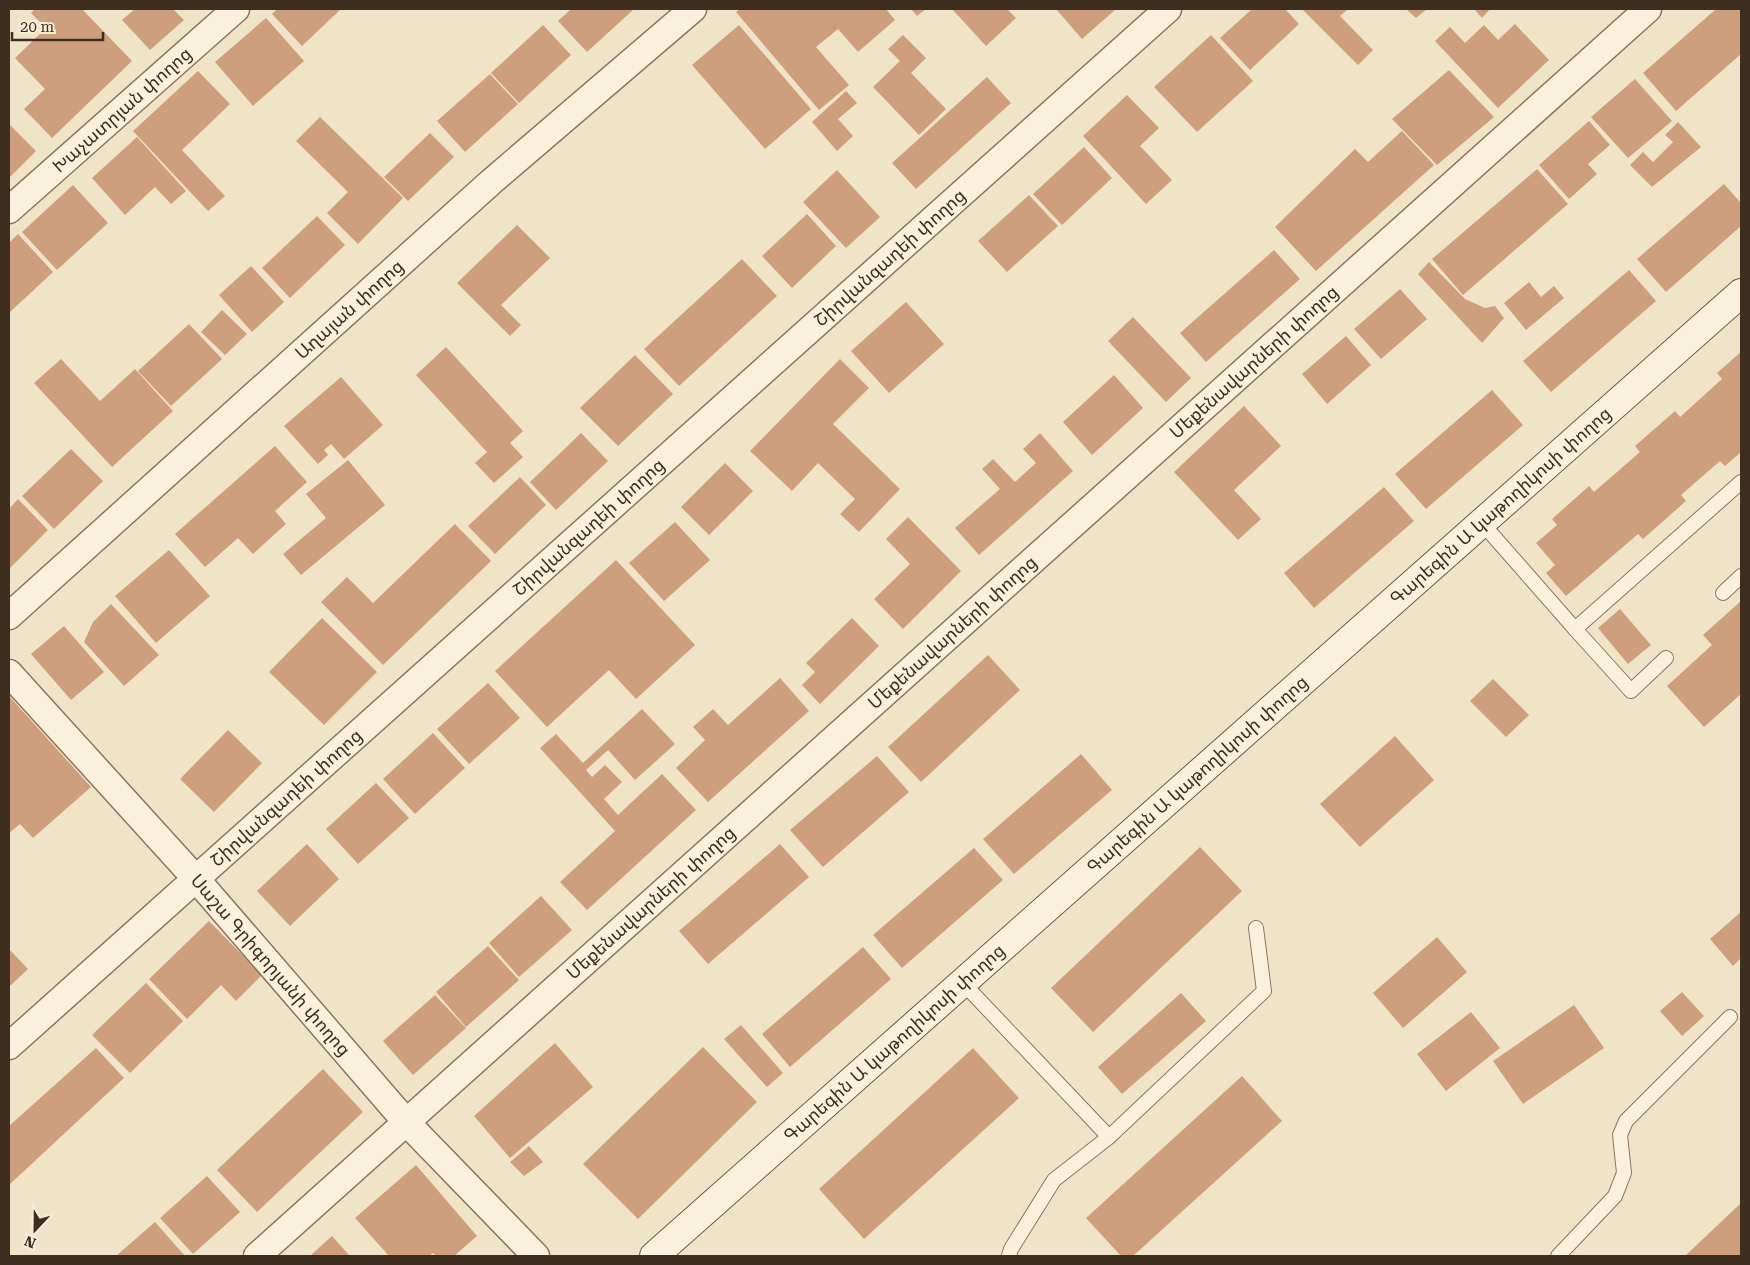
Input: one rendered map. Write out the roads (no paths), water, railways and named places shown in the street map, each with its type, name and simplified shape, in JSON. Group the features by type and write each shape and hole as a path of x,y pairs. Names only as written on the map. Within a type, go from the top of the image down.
{"street":[{"name":"Խաչատրյան փողոց","path":"9,210 236,9"},
{"name":"Աղայան փողոց","path":"9,616 491,182 693,9"},
{"name":"Շիրվանզադեի փողոց","path":"9,1046 197,880 1168,9"},
{"name":"Մեքենավարների փողոց","path":"257,1256 1648,9"},
{"name":"Գարեգին Ա կաթողիկոսի փողոց","path":"654,1256 1741,293"},
{"name":"Սաշա Գրիգորյանի փողոց","path":"9,673 197,880 407,1123 536,1256"}],"lane":[{"path":"1575,630 1741,482"},
{"path":"1482,522 1575,630 1631,691 1666,658"},
{"path":"1722,593 1741,576"},
{"path":"1009,1256 1011,1249 1054,1180 1109,1137 1264,991 1256,928"},
{"path":"963,983 1109,1137"},
{"path":"1558,1256 1615,1196 1624,1173 1620,1135 1626,1121 1730,1017"}]}
